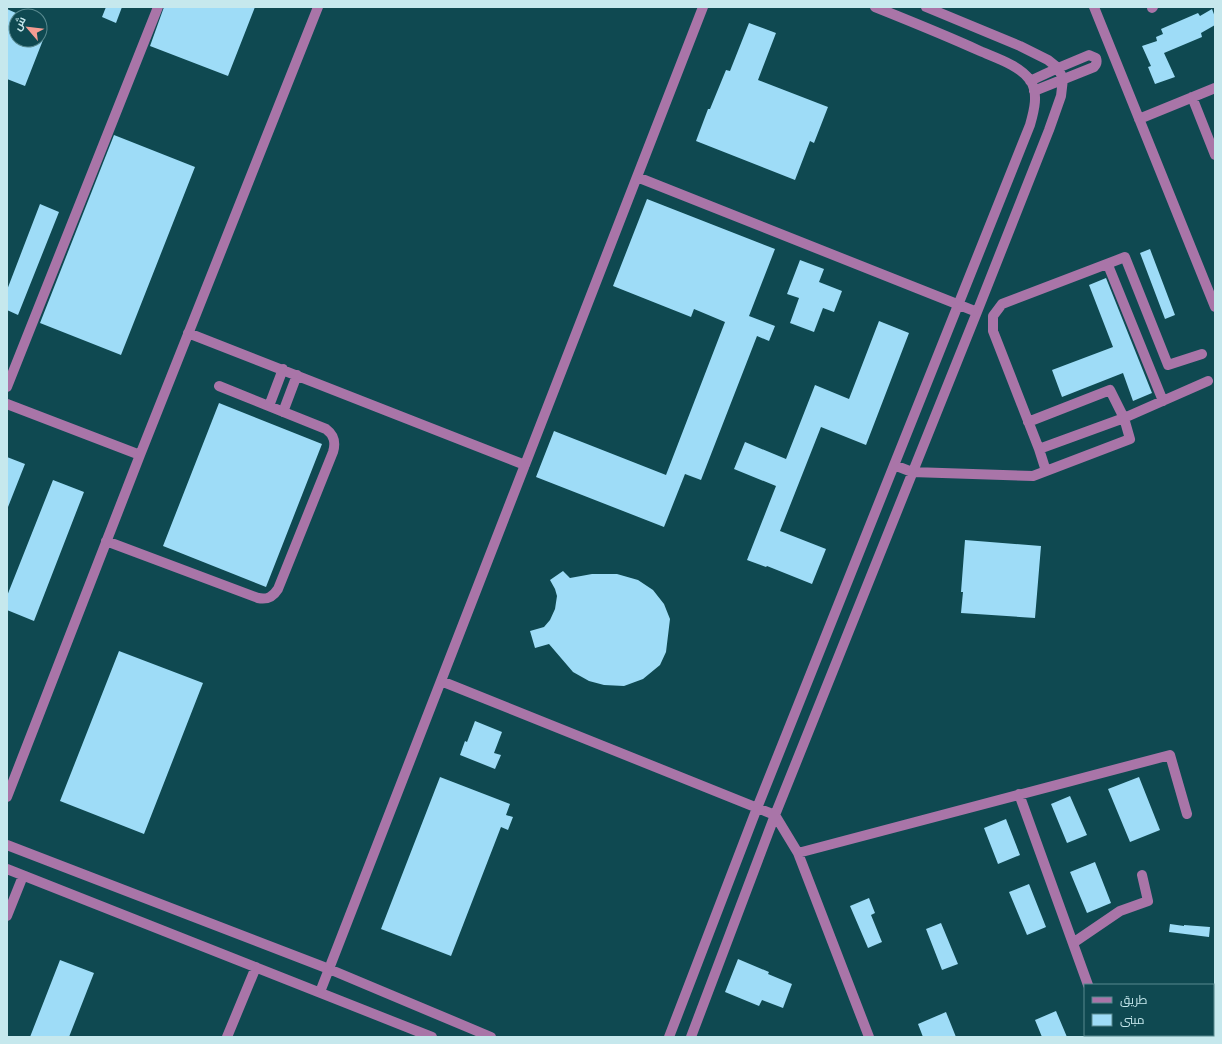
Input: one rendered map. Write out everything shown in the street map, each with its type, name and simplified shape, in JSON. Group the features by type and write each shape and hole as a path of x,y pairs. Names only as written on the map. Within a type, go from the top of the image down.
{"street":[{"path":"7,387 158,7"},
{"path":"7,797 106,541 318,7"},
{"path":"320,992 703,7"},
{"path":"669,1037 757,808 1030,125 1035,108 1034,91 1030,81 1021,72 1008,64 948,36 875,7"},
{"path":"691,1037 774,815 977,312 1061,96 1063,79 1058,68 1048,60 1020,46 926,7"},
{"path":"1094,7 1139,119 1212,291 1215,307"},
{"path":"1030,81 1090,55 1096,58 1096,64 1094,67 1034,91"},
{"path":"1139,119 1215,88"},
{"path":"1192,97 1215,155"},
{"path":"637,176 977,312"},
{"path":"1046,471 1039,449 993,331 993,316 1002,304 1125,258 1168,365 1202,354"},
{"path":"1108,265 1163,401"},
{"path":"188,333 525,465"},
{"path":"269,406 283,370"},
{"path":"284,412 297,376"},
{"path":"1039,449 1124,418 1208,381"},
{"path":"106,541 258,598 264,599 275,594 335,445 334,439 331,433 326,429 219,386"},
{"path":"894,465 912,472 1033,476 1130,439 1124,418 1110,390 1028,422"},
{"path":"7,404 140,455"},
{"path":"441,681 774,815 798,853 868,1037"},
{"path":"798,853 1170,755 1187,814"},
{"path":"1019,794 1088,984"},
{"path":"7,845 328,969 491,1037"},
{"path":"7,869 432,1037"},
{"path":"1073,943 1120,911 1148,901 1142,875"},
{"path":"7,916 23,876"},
{"path":"227,1037 256,967"}],"building":[{"path":"106,7 122,7 116,23 102,17"},
{"path":"164,7 255,7 228,76 150,46"},
{"path":"7,9 8,48 40,48 25,86 7,79"},
{"path":"1212,9 1215,17 1215,25 1201,33 1202,37 1164,53 1175,77 1155,84 1148,67 1151,66 1142,46 1157,41 1156,37 1163,34 1161,29 1198,13 1200,16"},
{"path":"749,23 776,33 758,80 828,107 814,143 810,141 795,180 696,141 708,109 710,109 726,70 730,71"},
{"path":"114,135 195,167 121,355 40,323"},
{"path":"647,199 775,249 749,316 775,326 769,341 757,336 701,480 685,474 664,527 536,477 554,431 666,475 725,322 694,309 691,317 613,286"},
{"path":"40,204 59,212 18,315 7,310 7,290"},
{"path":"1150,249 1175,315 1165,319 1140,253"},
{"path":"800,260 824,269 819,282 842,291 834,312 823,308 814,332 790,323 799,298 787,294"},
{"path":"1106,278 1152,393 1133,401 1123,373 1062,397 1052,370 1113,347 1089,285"},
{"path":"879,321 909,333 866,445 821,427 780,531 826,549 812,584 767,566 766,567 747,560 776,486 734,469 745,442 786,459 815,385 849,399"},
{"path":"219,403 322,444 266,587 163,546"},
{"path":"7,457 25,464 8,507 7,507"},
{"path":"53,480 84,492 34,621 7,610 7,596"},
{"path":"965,540 1041,546 1035,618 961,613"},
{"path":"563,571 570,578 592,574 617,574 638,580 653,590 664,604 670,619 666,652 660,665 643,679 624,686 604,685 589,681 573,672 549,644 535,648 530,631 544,627 550,620 555,609 557,596 550,580"},
{"path":"119,651 203,683 144,834 60,801"},
{"path":"475,721 502,732 494,753 501,755 495,769 460,755"},
{"path":"440,777 510,804 506,815 513,817 508,830 501,827 451,956 381,929"},
{"path":"1139,777 1160,830 1130,842 1108,789"},
{"path":"1070,796 1087,835 1067,843 1051,804"},
{"path":"1006,819 1020,855 998,864 984,828"},
{"path":"1095,862 1111,903 1087,913 1070,872"},
{"path":"1029,884 1046,927 1027,935 1009,892"},
{"path":"869,898 875,913 871,915 882,942 868,948 850,906"},
{"path":"941,923 958,964 942,970 926,929"},
{"path":"1170,924 1210,927 1209,937 1169,932"},
{"path":"738,959 769,972 768,974 792,984 783,1008 762,1000 759,1006 725,992"},
{"path":"60,960 94,973 69,1037 30,1037"},
{"path":"1056,1011 1067,1037 1042,1037 1035,1020"},
{"path":"946,1012 956,1037 923,1037 918,1024"}]}
